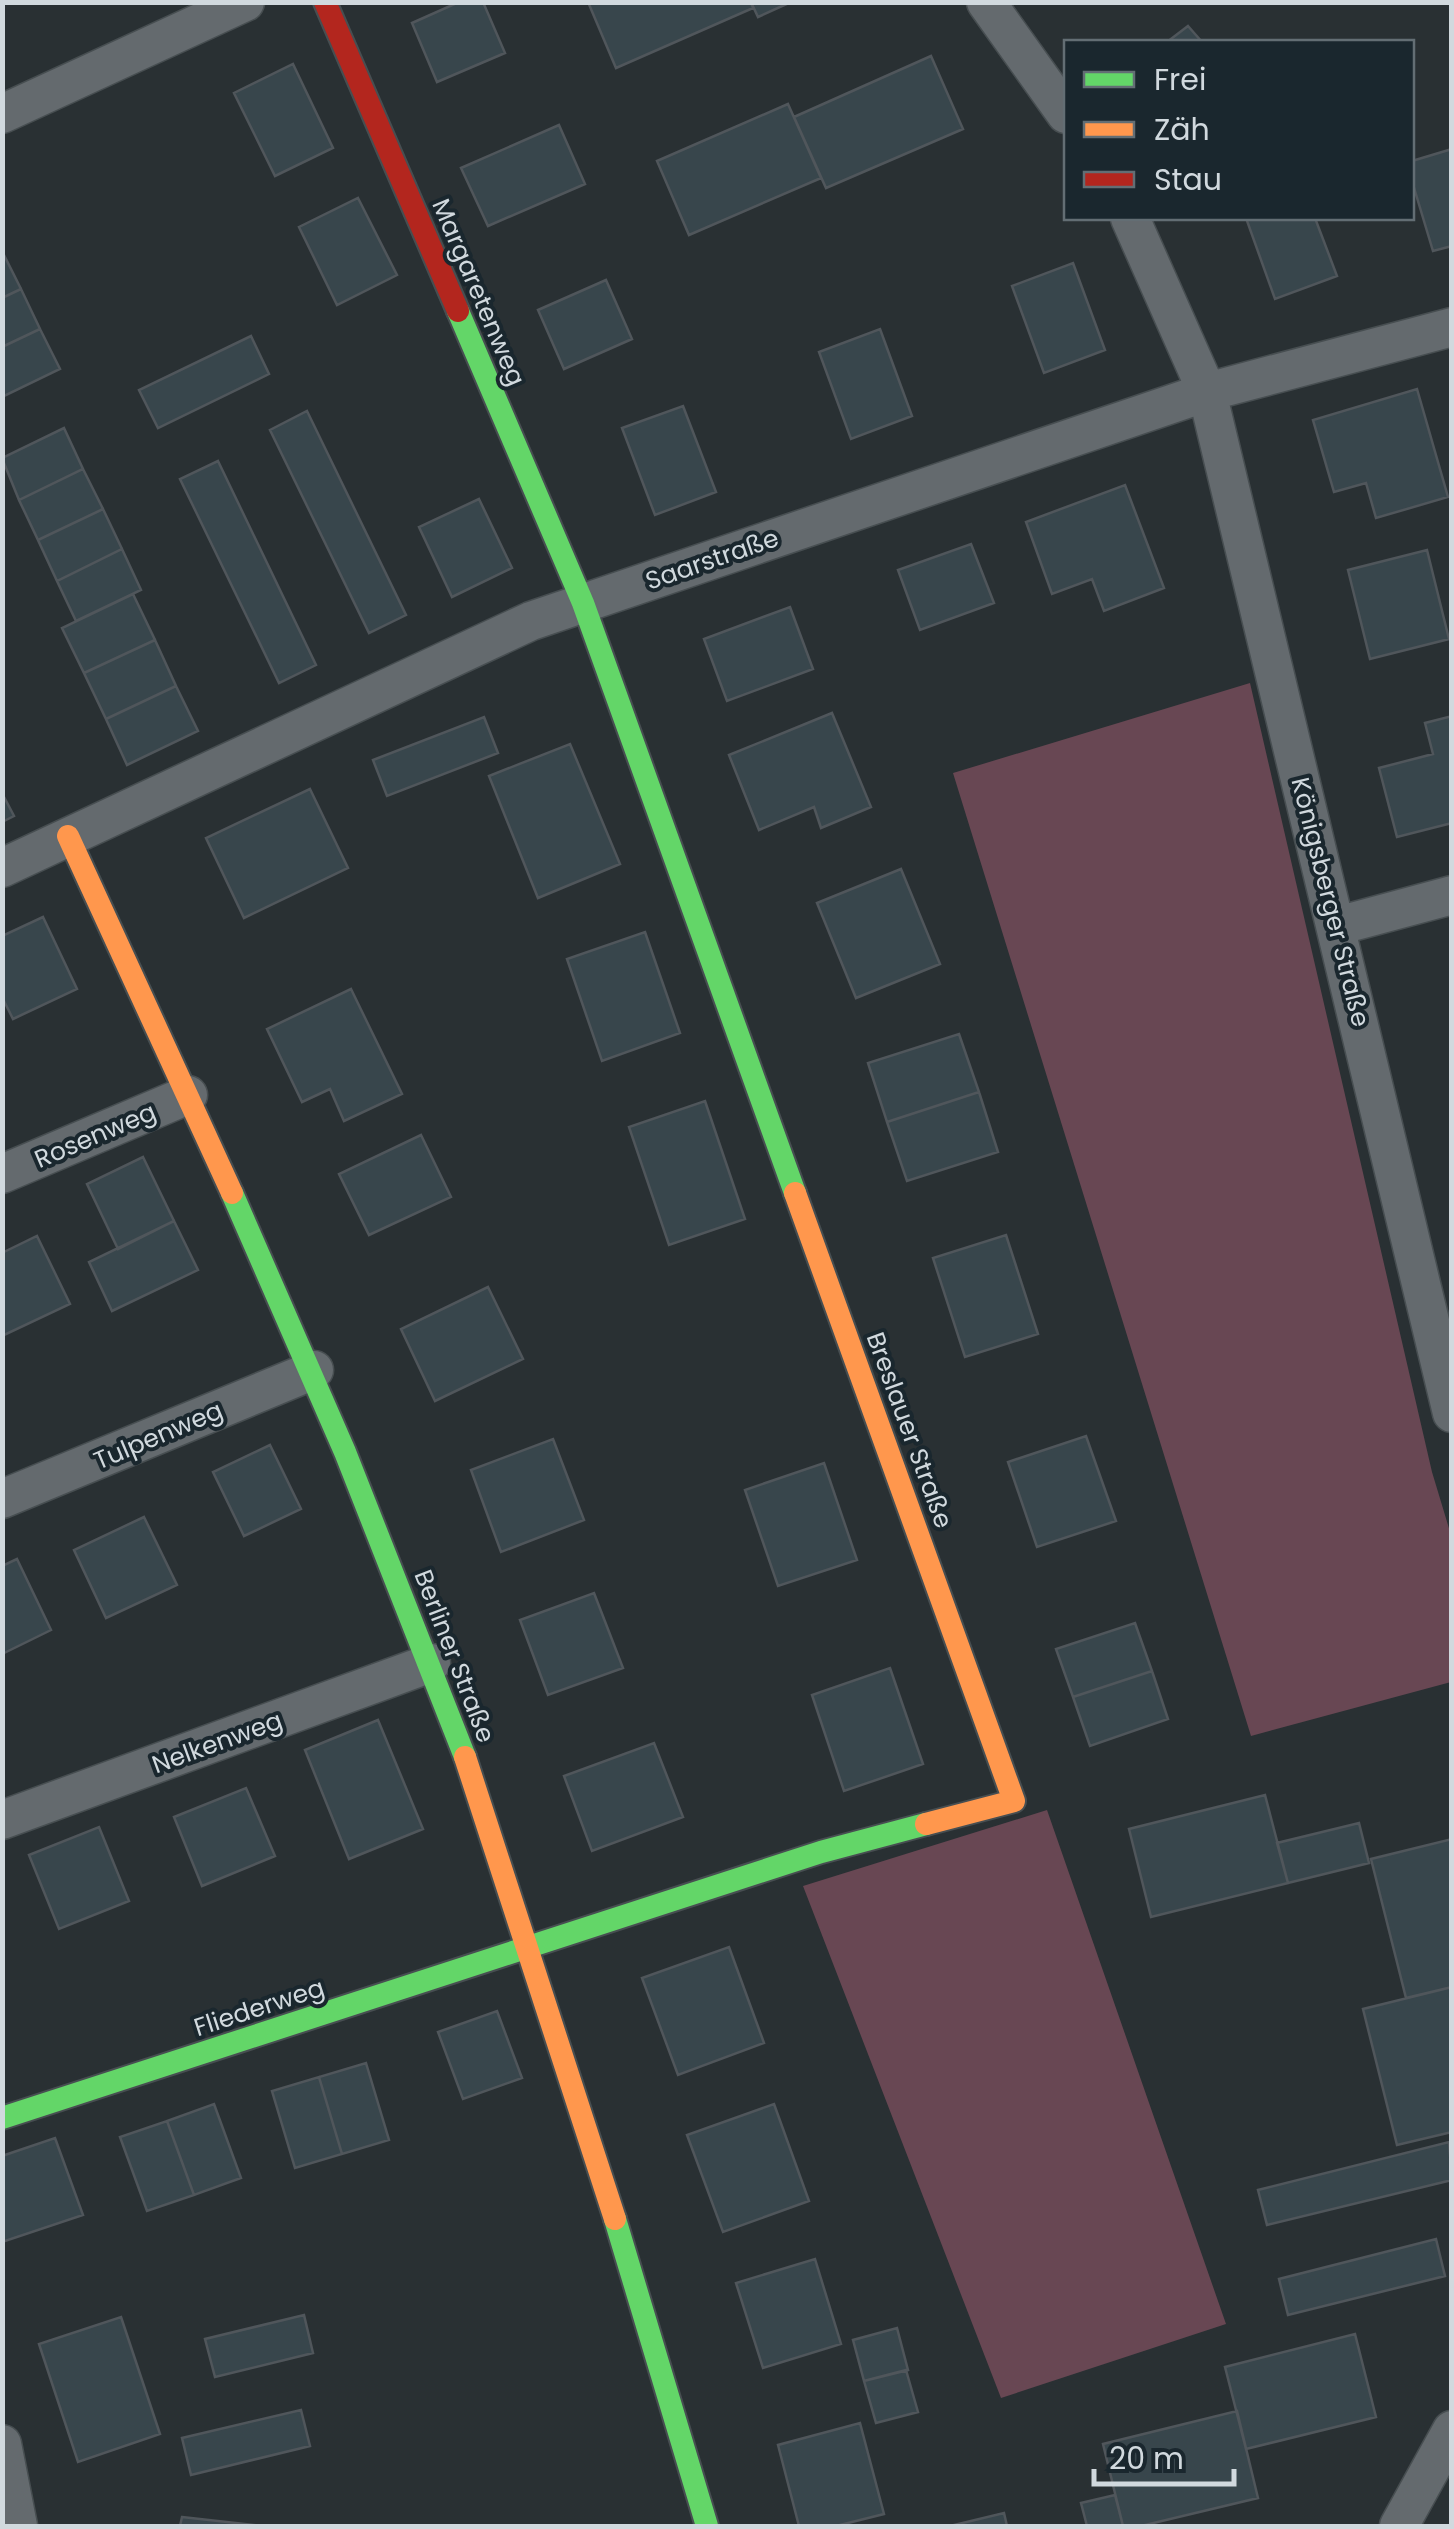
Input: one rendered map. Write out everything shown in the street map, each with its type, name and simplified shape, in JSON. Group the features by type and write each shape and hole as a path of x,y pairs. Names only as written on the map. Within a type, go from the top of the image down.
{"street":[{"path":"2,114 245,2"},
{"name":"Margaretenweg","path":"325,2 583,603"},
{"path":"986,2 1064,111"},
{"name":"Königsberger Straße","path":"1131,220 1207,392 1452,1414"},
{"name":"Saarstraße","path":"2,868 531,621 1207,392 1452,328"},
{"name":"Breslauer Straße","path":"533,1948 821,1852 1014,1801 583,603"},
{"name":"Berliner Straße","path":"68,836 314,1370 430,1664 533,1948 707,2526"},
{"path":"1337,926 1452,895"},
{"name":"Rosenweg","path":"2,1174 188,1095"},
{"name":"Tulpenweg","path":"2,1499 314,1370"},
{"name":"Nelkenweg","path":"2,1820 430,1664"},
{"name":"Fliederweg","path":"2,2118 533,1948"},
{"path":"1399,2526 1452,2430"},
{"path":"2,2444 18,2526"}],"shaded area":[{"path":"1250,683 1432,1472 1451,1535 1451,1682 1251,1736 953,773"},
{"path":"1047,1810 1226,2324 1001,2398 803,1886"}],"building":[{"path":"459,2 483,2 505,53 437,82 412,23"},
{"path":"588,2 751,2 753,8 616,68"},
{"path":"751,2 791,2 758,17"},
{"path":"1188,26 1200,40 1170,40"},
{"path":"931,56 963,129 826,188 794,117"},
{"path":"293,64 333,148 275,176 234,93"},
{"path":"788,104 821,178 689,235 657,161"},
{"path":"559,125 585,184 488,226 461,168"},
{"path":"1452,149 1452,246 1433,251 1414,188 1414,160"},
{"path":"358,198 397,275 337,305 299,227"},
{"path":"1247,220 1316,220 1337,276 1275,299"},
{"path":"2,251 21,289 2,298"},
{"path":"1073,263 1105,350 1044,373 1012,286"},
{"path":"606,280 632,339 564,369 538,310"},
{"path":"21,289 40,329 2,347 2,298"},
{"path":"40,329 60,369 2,397 2,347"},
{"path":"880,329 912,416 851,439 819,352"},
{"path":"251,336 269,374 158,428 139,390"},
{"path":"1417,389 1448,497 1376,518 1366,483 1334,492 1313,420"},
{"path":"683,406 716,492 655,515 622,428"},
{"path":"307,411 406,615 369,633 270,430"},
{"path":"64,428 83,469 19,500 2,458"},
{"path":"218,461 316,665 279,683 180,479"},
{"path":"83,469 103,509 38,540 19,500"},
{"path":"1125,485 1164,588 1104,611 1092,579 1052,594 1026,522"},
{"path":"479,499 512,568 452,597 419,527"},
{"path":"103,509 122,549 57,581 38,540"},
{"path":"971,544 994,603 920,630 898,570"},
{"path":"122,549 141,590 76,621 57,581"},
{"path":"1427,550 1449,639 1370,659 1348,570"},
{"path":"133,594 155,640 84,673 62,628"},
{"path":"790,607 813,669 727,701 704,639"},
{"path":"155,640 176,686 106,719 84,673"},
{"path":"176,686 198,731 127,765 106,719"},
{"path":"832,713 871,807 821,828 814,807 759,830 729,755"},
{"path":"1452,716 1452,823 1397,837 1379,768 1433,754 1425,723"},
{"path":"484,717 498,753 387,796 373,760"},
{"path":"570,744 620,864 538,898 489,776"},
{"path":"310,789 348,868 244,918 206,838"},
{"path":"2,793 14,816 2,822"},
{"path":"901,869 940,964 856,998 817,903"},
{"path":"43,917 77,989 13,1019 2,997 2,936"},
{"path":"645,932 680,1033 602,1061 567,959"},
{"path":"351,989 402,1094 344,1121 330,1089 302,1102 267,1029"},
{"path":"959,1034 979,1092 887,1122 868,1063"},
{"path":"979,1092 998,1152 907,1181 887,1122"},
{"path":"705,1101 745,1219 669,1245 629,1127"},
{"path":"421,1135 451,1197 369,1235 339,1174"},
{"path":"143,1157 174,1221 118,1249 87,1184"},
{"path":"174,1221 198,1270 112,1311 89,1262"},
{"path":"1006,1235 1038,1334 965,1357 933,1258"},
{"path":"37,1236 70,1304 2,1336 2,1253"},
{"path":"488,1287 523,1359 435,1401 401,1329"},
{"path":"1086,1436 1116,1521 1037,1547 1008,1462"},
{"path":"553,1439 584,1520 501,1552 471,1470"},
{"path":"270,1445 301,1509 244,1536 213,1472"},
{"path":"824,1463 857,1560 778,1586 745,1490"},
{"path":"144,1517 177,1585 106,1618 74,1550"},
{"path":"17,1559 51,1630 2,1654 2,1566"},
{"path":"594,1593 623,1668 548,1695 520,1620"},
{"path":"1135,1623 1152,1671 1073,1697 1056,1649"},
{"path":"890,1668 923,1764 844,1791 812,1695"},
{"path":"1152,1671 1168,1719 1090,1746 1073,1697"},
{"path":"378,1720 423,1829 349,1859 305,1750"},
{"path":"654,1743 683,1817 592,1851 564,1776"},
{"path":"246,1788 275,1856 202,1886 174,1817"},
{"path":"1265,1795 1288,1883 1151,1917 1129,1829"},
{"path":"1359,1823 1369,1863 1288,1883 1277,1843"},
{"path":"99,1827 129,1901 59,1929 29,1855"},
{"path":"1452,1839 1452,1987 1406,1998 1371,1859"},
{"path":"729,1947 764,2043 678,2075 642,1978"},
{"path":"1452,1987 1452,2132 1397,2145 1363,2009"},
{"path":"497,2011 522,2078 463,2099 438,2032"},
{"path":"366,2063 389,2140 342,2154 319,2077"},
{"path":"319,2077 342,2154 295,2168 272,2091"},
{"path":"214,2104 241,2178 194,2195 167,2121"},
{"path":"774,2104 809,2201 723,2232 687,2135"},
{"path":"167,2121 194,2195 147,2211 120,2137"},
{"path":"55,2138 83,2215 2,2242 2,2156"},
{"path":"1449,2142 1452,2180 1267,2225 1258,2190"},
{"path":"1436,2239 1445,2276 1288,2315 1279,2279"},
{"path":"815,2259 841,2344 763,2368 736,2283"},
{"path":"304,2315 313,2353 215,2377 205,2339"},
{"path":"121,2317 160,2434 78,2462 39,2344"},
{"path":"897,2328 908,2370 864,2381 853,2340"},
{"path":"1355,2334 1376,2417 1246,2449 1225,2367"},
{"path":"906,2370 918,2412 876,2423 864,2381"},
{"path":"301,2410 310,2446 191,2475 182,2438"},
{"path":"1237,2411 1258,2498 1141,2526 1123,2526 1103,2444"},
{"path":"860,2423 884,2514 836,2526 799,2526 778,2445"},
{"path":"1115,2495 1123,2526 1087,2526 1081,2503"},
{"path":"1004,2513 1007,2526 950,2526"},
{"path":"182,2517 262,2526 180,2526"}],"traffic: fast":[{"path":"458,311 583,603 795,1193"},
{"path":"232,1193 345,1452 465,1757"},
{"path":"2,2118 821,1852 926,1824"},
{"path":"615,2219 707,2526"}],"traffic: slow":[{"path":"68,836 232,1193"},
{"path":"795,1193 1014,1801 926,1824"},
{"path":"465,1757 615,2219"}],"traffic: jam":[{"path":"325,2 458,311"}]}
